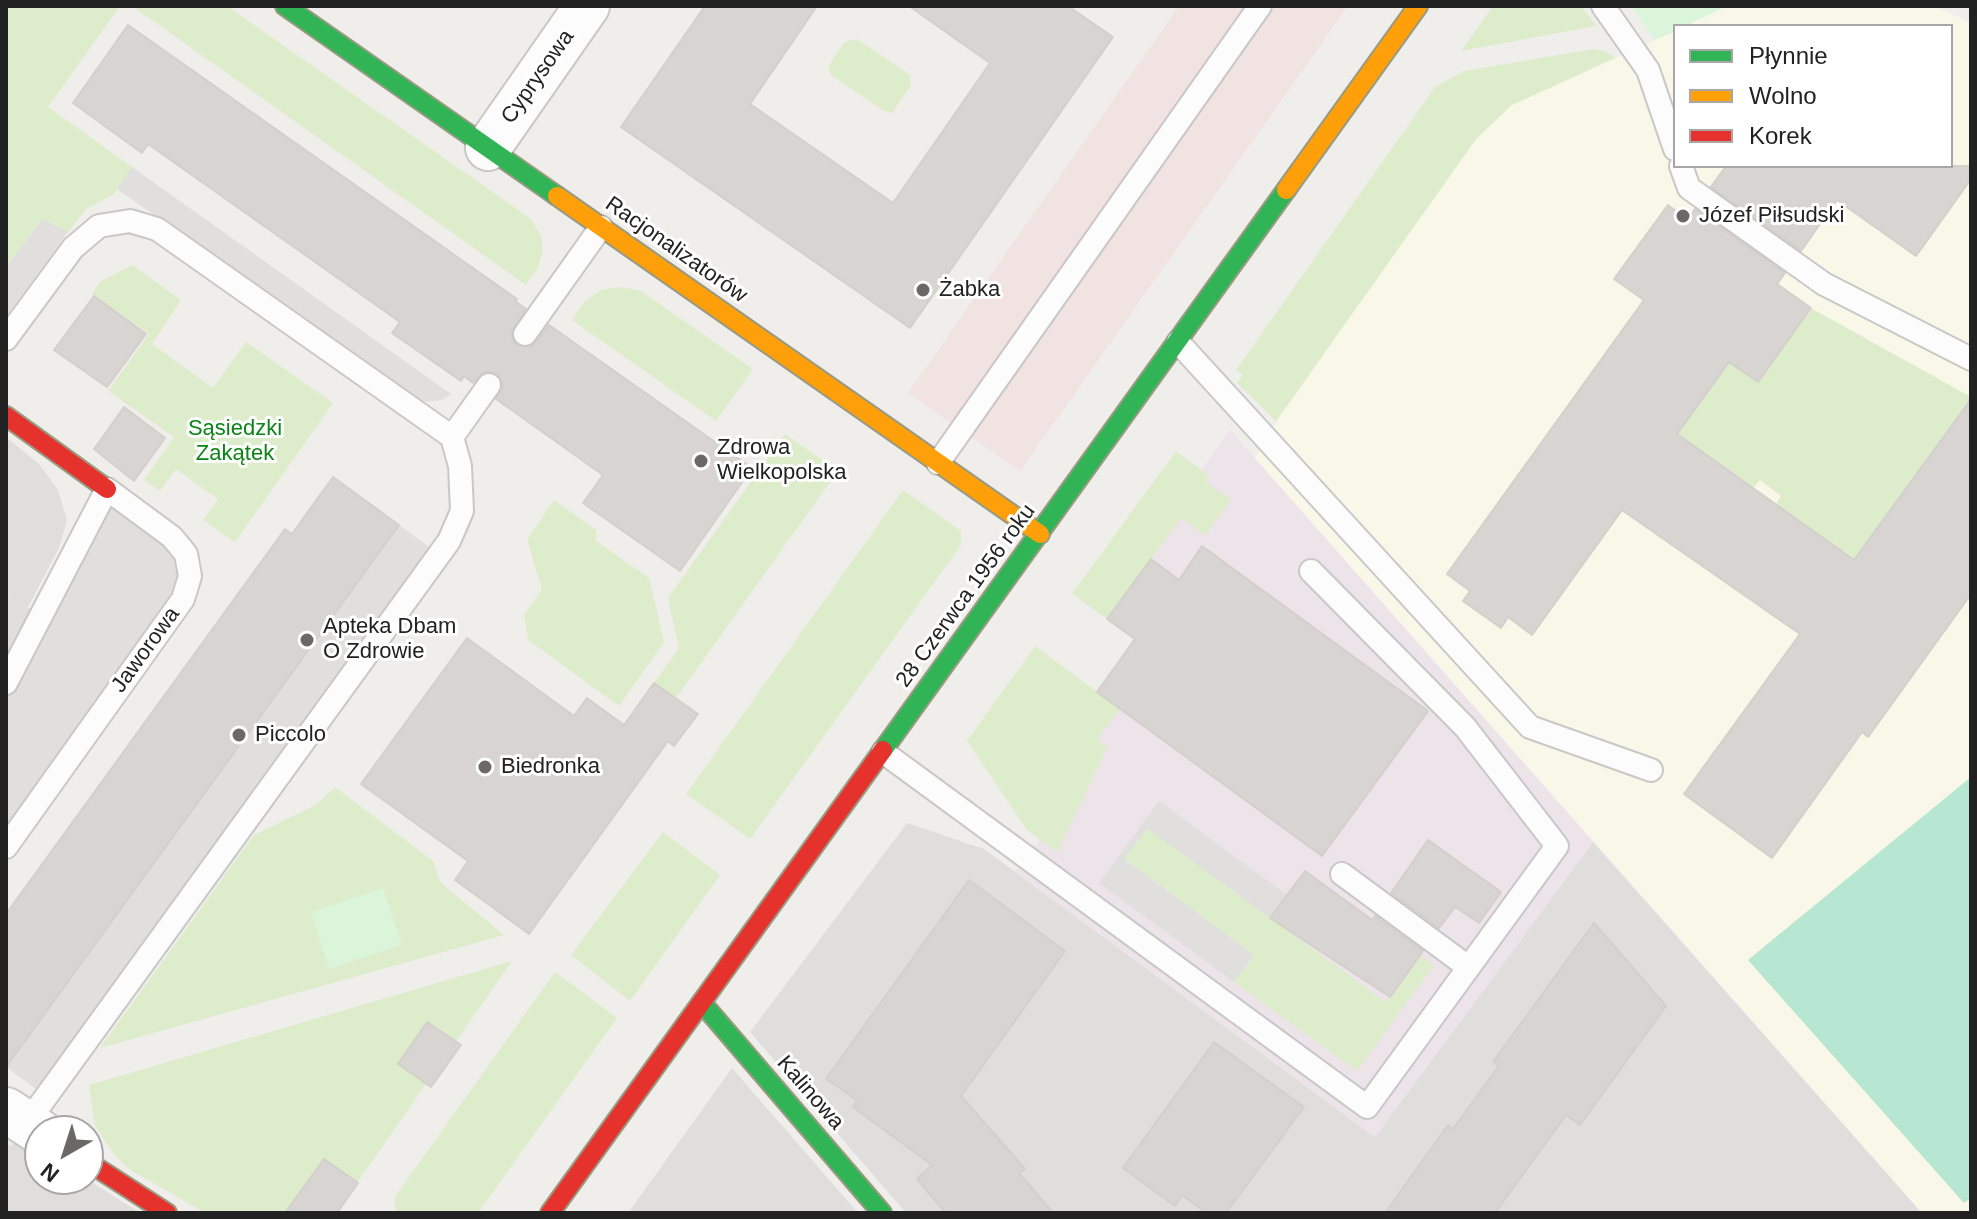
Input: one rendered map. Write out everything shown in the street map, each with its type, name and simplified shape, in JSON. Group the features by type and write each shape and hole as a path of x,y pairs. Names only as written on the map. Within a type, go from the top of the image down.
{"street":[{"name":"Cyprysowa","path":"488,148 587,6"},
{"name":"28 Czerwca 1956 roku","path":"550,1213 1418,6"},
{"name":"Racjonalizatorów","path":"304,11 488,148 1040,534"},
{"name":"Jaworowa","path":"6,416 107,489"},
{"name":"Kalinowa","path":"702,1003 882,1213"},
{"path":"104,1172 167,1213"}],"lane":[{"path":"938,463 1260,6"},
{"path":"1603,6 1648,70 1673,143"},
{"path":"1682,168 1689,188 1824,284 1971,359"},
{"path":"6,339 73,248 99,226 130,221 157,229 452,437 460,466 462,511 449,541 29,1115"},
{"path":"525,334 601,227"},
{"path":"1178,342 1530,727 1651,770"},
{"path":"452,437 489,385"},
{"path":"6,683 107,489"},
{"name":"Jaworowa","path":"6,847 183,599 190,576 186,554 172,537 107,489"},
{"path":"883,752 1367,1107 1557,846 1465,727 1311,571"},
{"path":"1342,874 1468,967"}],"shaded area":[{"path":"1179,6 1348,6 1020,471 908,393"},
{"path":"1727,6 1934,6 1971,23 1971,1213 1922,1213 1255,458 1281,415 1476,139 1495,118 1512,105 1673,32 1673,168 1953,168 1953,24 1689,24"},
{"path":"132,167 451,394 442,400 428,402 416,398 117,189"},
{"path":"42,219 68,232 6,317 6,268"},
{"path":"1230,430 1593,842 1375,1137 1015,872 1040,840 1027,830 1060,666 1097,692 1134,640 1098,612"},
{"path":"6,437 40,465 58,490 67,520 59,548 28,607 6,596"},
{"path":"107,489 173,538 190,576 6,846 6,596 41,614"},
{"path":"399,525 429,547 36,1089 6,1067"},
{"path":"1159,801 1287,895 1270,918 1147,828 1124,859 1254,955 1234,982 1099,883"},
{"path":"907,823 984,849 1375,1137 1593,842 1922,1213 906,1213 750,1032"},
{"path":"732,1068 858,1213 628,1213"},
{"path":"21,1136 24,1138 24,1195 104,1195 104,1190 140,1213 6,1213 6,1143 11,1146"}],"green space":[{"path":"6,6 120,6 48,107 132,167 114,194 86,209 68,232 42,219 6,268"},
{"path":"132,6 227,6 531,219 541,236 543,251 538,268 526,285"},
{"path":"1493,6 1581,6 1596,26 1461,51"},
{"path":"1631,6 1727,6 1689,24 1673,24 1673,32 1655,40"},
{"path":"857,39 910,75 911,85 892,113 882,110 831,75 828,67 844,42"},
{"path":"1594,49 1605,51 1615,58 1512,105 1476,139 1276,421 1237,383 1243,375 1236,370 1435,87 1464,71"},
{"name":"Sąsiedzki Zakątek","path":"132,265 181,300 152,344 213,388 246,342 333,403 235,542 203,520 218,499 176,469 160,491 144,480 174,437 108,391 149,334 92,294 100,282"},
{"path":"621,287 641,291 753,369 716,421 572,320 585,301 601,290"},
{"path":"1811,308 1971,397 1854,560 1776,504 1781,496 1760,480 1752,489 1670,443 1710,388 1711,349 1758,382"},
{"path":"785,434 838,471 676,698 654,683 679,648 668,598"},
{"path":"1176,451 1209,476 1206,482 1231,500 1205,535 1181,518 1107,619 1072,594"},
{"path":"903,490 961,531 961,545 750,839 686,794"},
{"path":"554,500 596,530 596,541 649,578 664,642 619,706 528,640 524,615 542,589 527,540"},
{"path":"1035,646 1120,709 1097,739 1107,748 1057,852 1027,830 967,741"},
{"path":"1971,777 1971,1198 1964,1203 1748,960"},
{"path":"335,787 433,861 440,882 504,935 100,1048 254,835 316,805"},
{"path":"1147,828 1385,1002 1420,955 1434,965 1357,1071 1234,982 1254,955 1124,859"},
{"path":"663,832 720,875 630,1001 571,955"},
{"path":"383,888 402,945 329,969 311,912"},
{"path":"512,961 336,1213 205,1213 129,1169 115,1156 104,1139 104,1115 94,1115 89,1085"},
{"path":"555,972 617,1018 478,1213 396,1213 394,1198"}],"building":[{"path":"705,6 817,6 750,104 893,203 990,63 909,6 1068,6 1113,37 910,328 621,127"},
{"path":"128,25 517,299 515,301 526,309 511,332 518,346 532,346 549,325 752,468 680,571 583,503 603,475 496,399 503,386 498,374 484,372 473,383 464,376 461,381 392,333 400,322 148,144 142,153 73,103"},
{"path":"1971,166 1971,179 1916,256 1837,200 1801,251 1711,187 1725,168"},
{"path":"1668,205 1688,220 1695,209 1785,273 1777,284 1811,308 1758,382 1729,362 1677,434 1854,560 1971,399 1971,594 1868,737 1862,732 1772,858 1684,794 1800,634 1622,510 1532,635 1508,617 1501,628 1463,601 1470,591 1447,574 1644,300 1614,279"},
{"path":"94,296 146,334 107,387 54,350"},
{"path":"124,407 165,438 134,481 94,449"},
{"path":"333,477 399,525 6,1067 6,914 285,529 292,534"},
{"path":"1202,546 1428,711 1322,856 1097,692 1135,639 1107,619 1151,559 1179,580"},
{"path":"467,638 574,716 587,698 624,725 654,683 698,714 674,746 668,741 529,934 455,880 468,861 361,784"},
{"path":"1428,840 1501,892 1479,923 1455,907 1439,928 1391,893"},
{"path":"1305,871 1372,920 1375,916 1423,951 1390,997 1270,918"},
{"path":"969,880 1065,951 961,1096 1025,1169 1019,1173 1053,1213 946,1213 917,1179 932,1165 853,1107 857,1100 826,1079"},
{"path":"1594,923 1666,1006 1580,1125 1566,1115 1495,1213 1385,1213 1448,1125 1453,1129 1499,1066 1493,1062"},
{"path":"427,1022 461,1045 431,1087 398,1064"},
{"path":"1214,1042 1304,1107 1226,1213 1207,1213 1182,1195 1175,1206 1123,1168"},
{"path":"324,1159 358,1183 337,1213 285,1213"}],"traffic: fast":[{"path":"285,6 557,196"},
{"path":"883,750 1286,190"},
{"path":"702,1003 882,1213"}],"traffic: slow":[{"path":"1286,190 1418,6"},
{"path":"557,196 1040,534"}],"traffic: jam":[{"path":"6,416 107,489"},
{"path":"550,1213 883,750"},
{"path":"104,1172 167,1213"}],"place":[{"name":"Józef Piłsudski","path":"1683,216"},
{"name":"Żabka","path":"923,290"},
{"name":"Zdrowa Wielkopolska","path":"701,461"},
{"name":"Apteka Dbam O Zdrowie","path":"307,640"},
{"name":"Piccolo","path":"239,735"},
{"name":"Biedronka","path":"485,767"}]}
